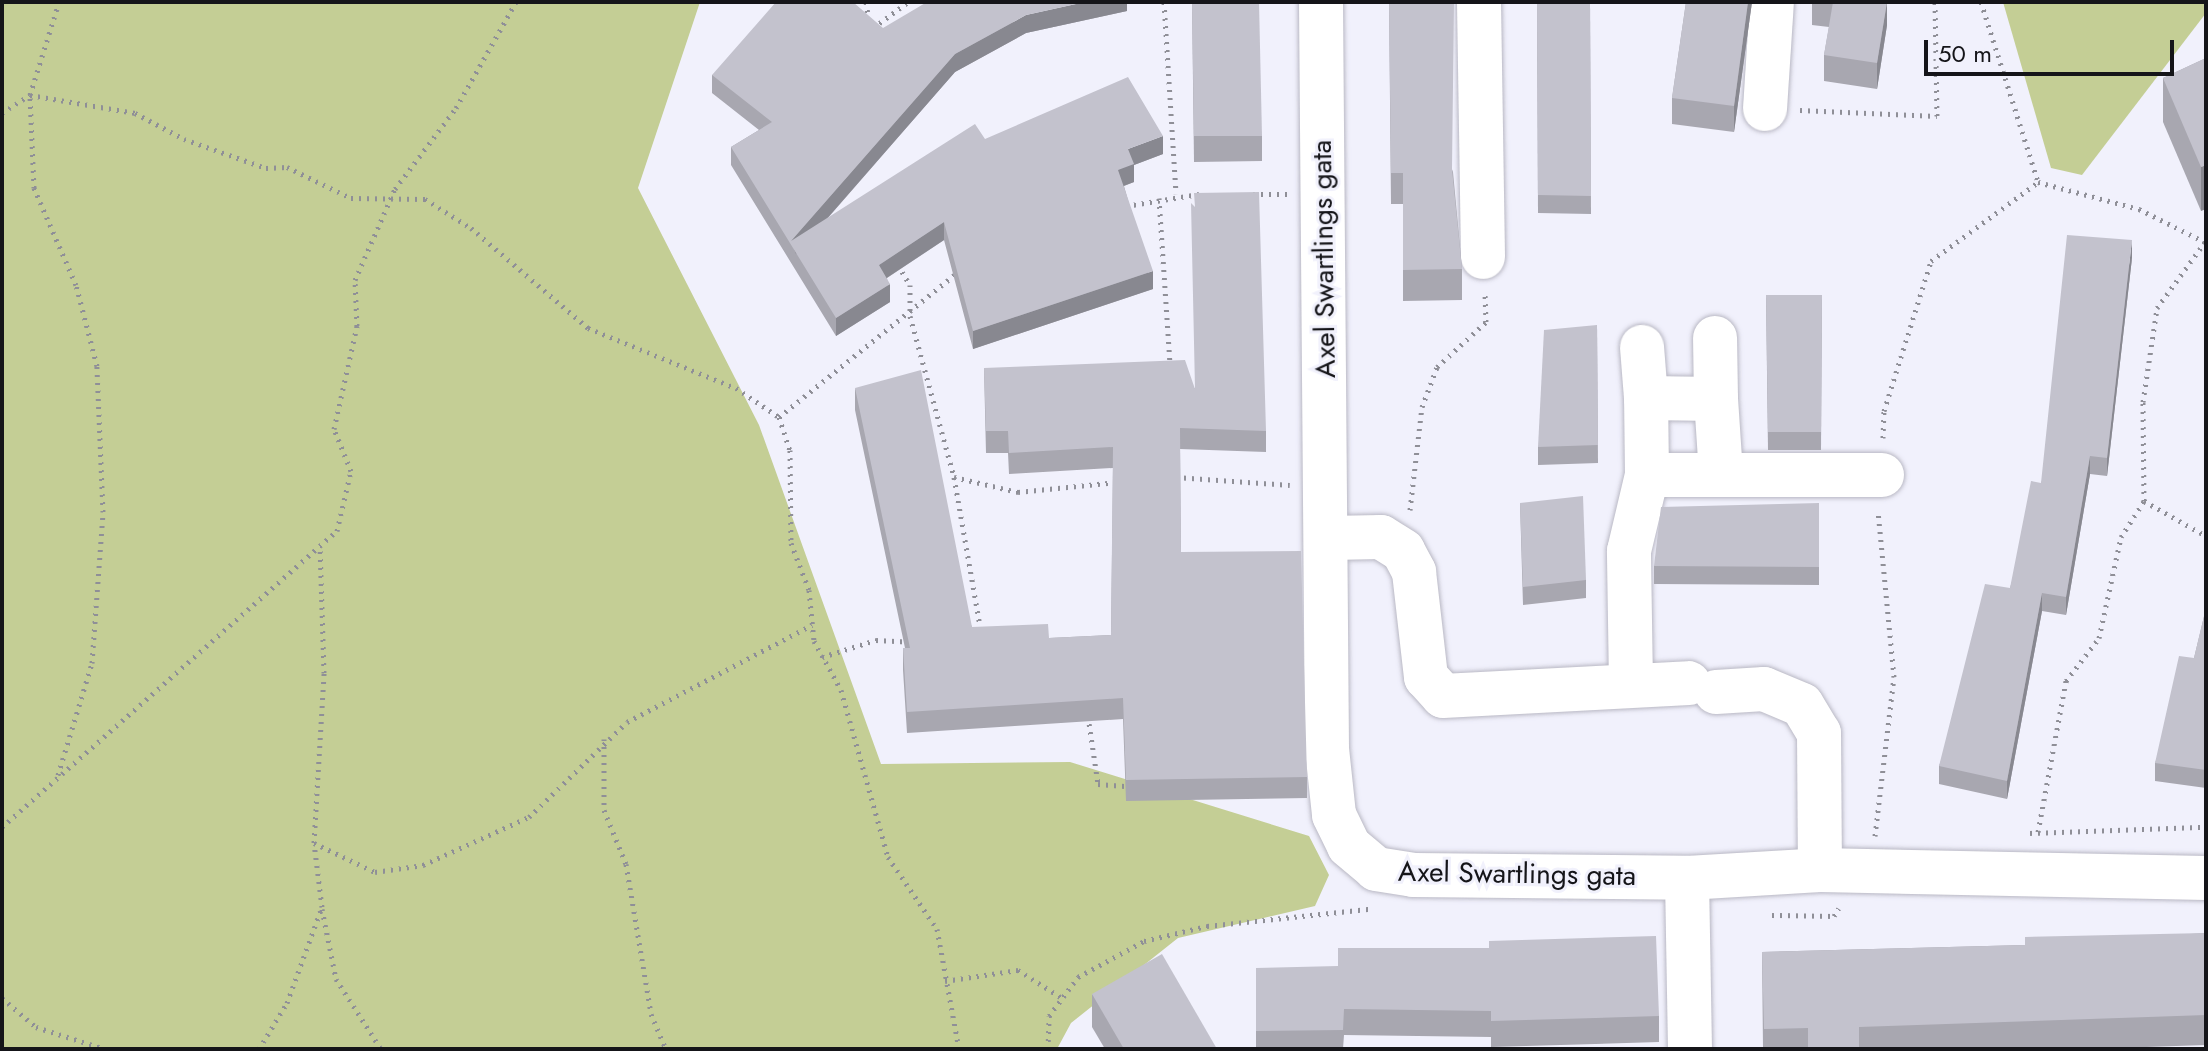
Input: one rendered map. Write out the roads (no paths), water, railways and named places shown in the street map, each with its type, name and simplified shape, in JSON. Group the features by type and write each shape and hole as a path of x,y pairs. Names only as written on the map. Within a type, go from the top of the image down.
{"street":[{"name":"Axel Swartlings gata","path":"1321,2 1329,538 1327,749 1334,815 1349,846 1376,869 1413,875 1687,878 1820,870 2206,878"},
{"path":"1479,2 1483,257"},
{"path":"1765,109 1772,2"},
{"path":"1715,338 1721,475"},
{"path":"1631,684 1629,551 1647,475 1642,347"},
{"path":"1646,398 1716,399"},
{"path":"1647,475 1882,475"},
{"path":"1329,538 1396,543 1414,572 1426,677 1443,696 1631,684 1764,689 1802,705 1819,733 1820,870"},
{"path":"1687,878 1690,1049"}]}
